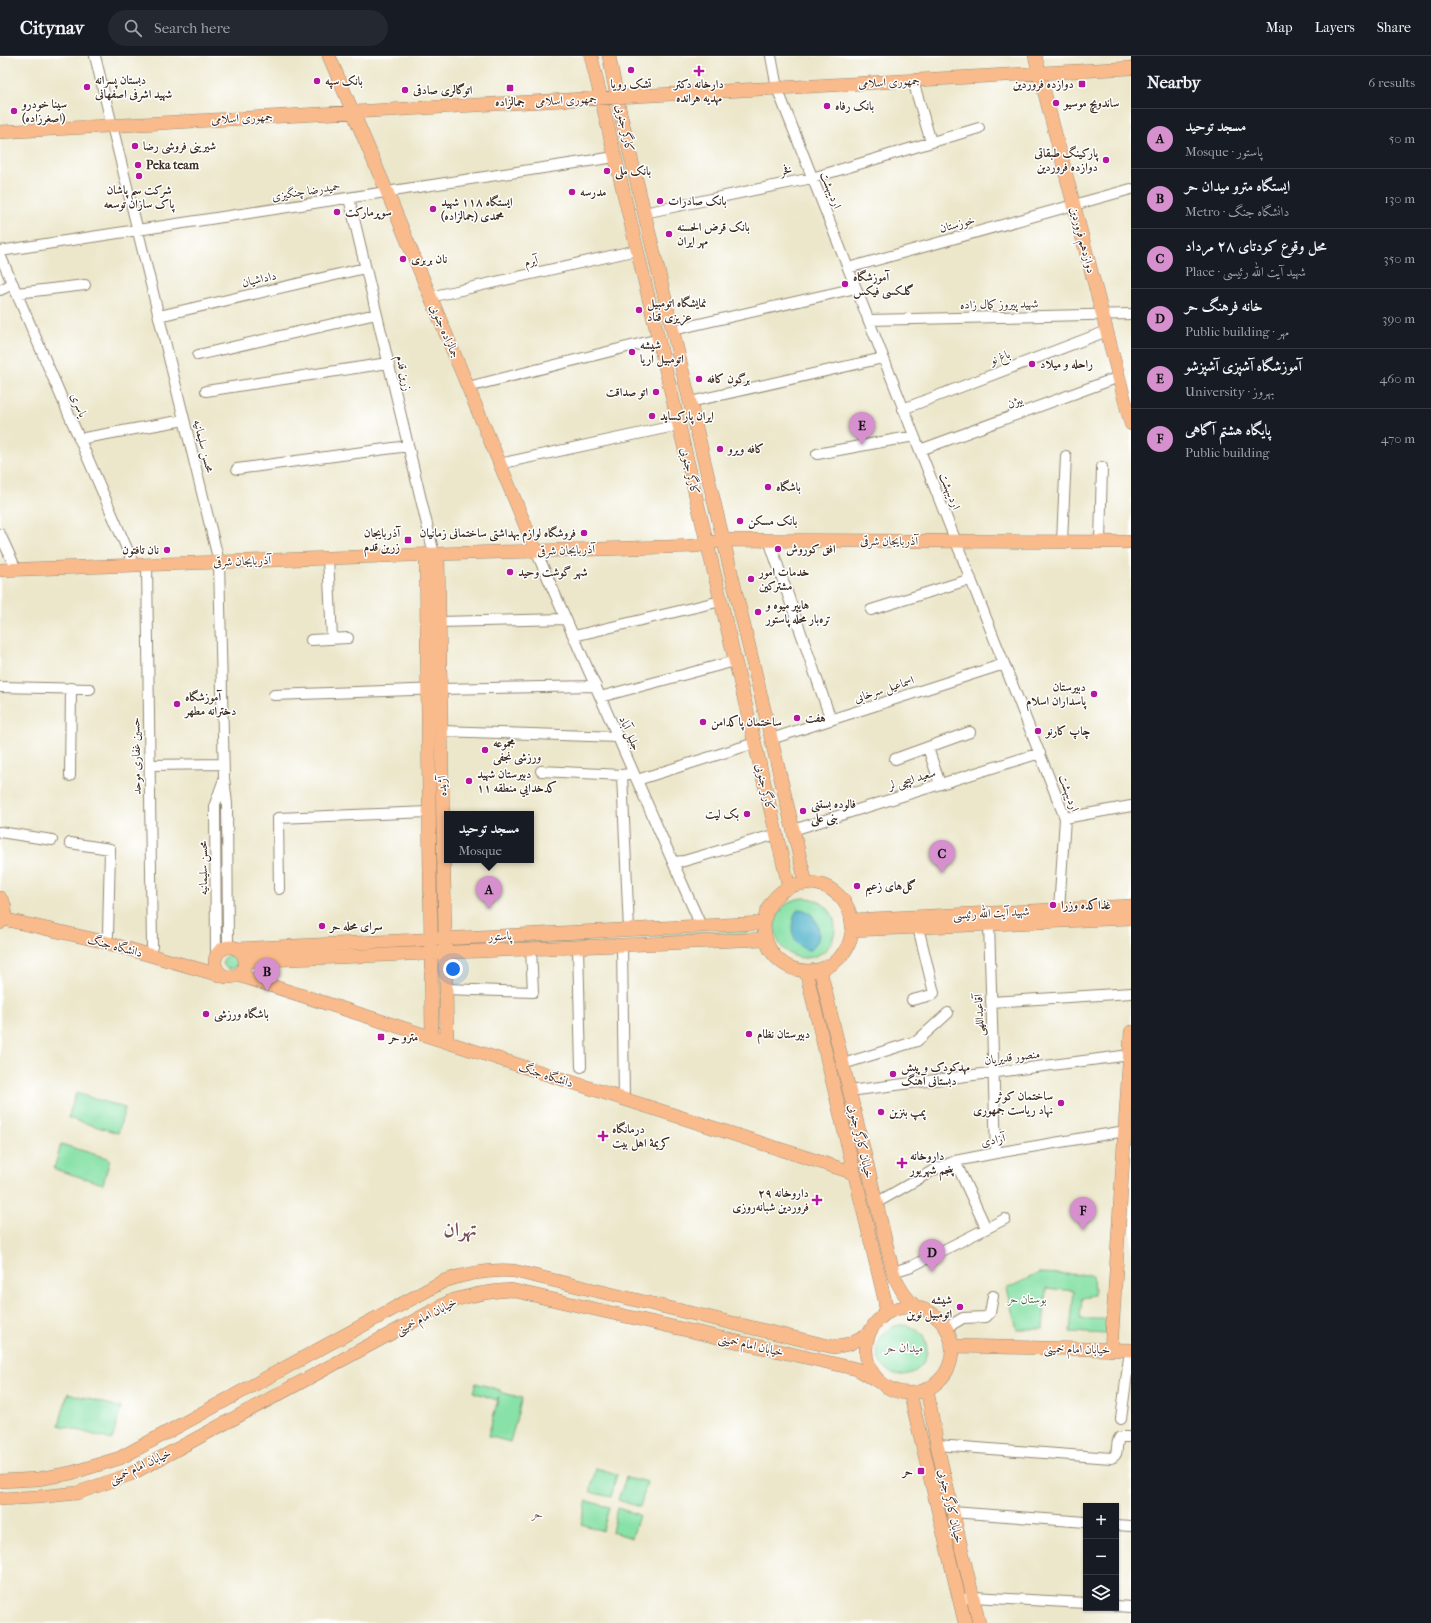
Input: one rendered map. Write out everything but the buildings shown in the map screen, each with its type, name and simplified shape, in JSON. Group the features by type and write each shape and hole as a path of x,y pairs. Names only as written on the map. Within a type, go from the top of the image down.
{"main road":[{"path":"329,56 353,112"},
{"name":"کارگر جنوبی","path":"591,56 789,887"},
{"path":"609,56 618,97"},
{"name":"دوازدهم فروردین","path":"1034,56 1040,73 1131,424"},
{"name":"جمهوری اسلامی","path":"0,132 1131,68"},
{"name":"کارگر جنوبی","path":"618,97 644,213 806,883"},
{"name":"جمالزاده جنوبی","path":"353,112 536,551"},
{"name":"آذربایجان شرقی","path":"0,570 697,546 723,540 1131,542"},
{"name":"آژیده","path":"432,1037 429,812 434,689 439,622 433,554"},
{"name":"آژیده","path":"433,554 434,689 441,731 447,1042"},
{"path":"806,883 820,884 833,890 843,900 850,913 851,925 849,943 842,954 832,963 820,969 806,971 787,966 770,950 765,939 764,923 769,905 774,898 789,887 806,883"},
{"path":"0,898 4,903 3,918"},
{"name":"شهید آیت الله رئیسی","path":"851,925 918,927 989,924 1131,906"},
{"name":"شهید آیت الله رئیسی","path":"851,925 1059,915 1131,918"},
{"name":"دانشگاه جنگ","path":"3,918 108,935 216,962"},
{"name":"دانشگاه جنگ","path":"3,918 101,941 238,969 256,981 848,1171 854,1175"},
{"name":"پاستور","path":"232,949 445,940 764,923"},
{"path":"594,931 595,946"},
{"path":"464,938 461,943 466,952"},
{"name":"پاستور","path":"238,969 431,953 765,939"},
{"path":"232,949 242,954 238,969 220,973 216,962 220,952 232,949"},
{"name":"خیابان کارگر جنوبی","path":"820,969 893,1272 906,1297 916,1307"},
{"name":"خیابان کارگر جنوبی","path":"806,971 885,1302 885,1309 882,1316"},
{"path":"1111,1350 1131,1032"},
{"name":"خیابان امام خمینی","path":"0,1481 38,1479 71,1473 120,1458 444,1281 461,1275 496,1270 514,1271 833,1347 849,1344 868,1334"},
{"name":"خیابان امام خمینی","path":"0,1499 38,1498 77,1493 131,1474 451,1301 481,1294 511,1290 857,1369 879,1382"},
{"path":"916,1307 933,1314 946,1328 952,1346 951,1360 946,1372 938,1382 927,1389 903,1393 890,1389 879,1382 870,1370 867,1363 865,1349 868,1334 874,1324 882,1316 898,1308 916,1307"},
{"name":"خیابان امام خمینی","path":"952,1346 1130,1350"},
{"path":"309,1354 306,1363 310,1369 318,1373"},
{"name":"خیابان کارگر جنوبی","path":"927,1389 937,1445 952,1512 966,1599 965,1623"},
{"name":"خیابان کارگر جنوبی","path":"910,1393 966,1599 979,1623"},
{"path":"38,1479 47,1487 46,1493 38,1498"}],"street":[{"name":"محسن سلیمانیه","path":"95,56 219,562 223,764 227,804 232,949"},
{"name":"اردیبهشت","path":"770,56 776,88 1065,818 1059,915"},
{"path":"913,80 931,142"},
{"name":"فخر","path":"644,213 812,178 979,128"},
{"name":"حمیدرضا چنگیزی","path":"0,251 615,157"},
{"name":"خوزستان","path":"848,268 1131,189"},
{"name":"زرین قدم","path":"349,198 433,554"},
{"name":"آیرم","path":"430,297 637,250"},
{"name":"یاسری","path":"0,255 134,565"},
{"name":"داداشیان","path":"159,316 365,268"},
{"path":"0,290 85,285"},
{"path":"672,330 856,288"},
{"path":"198,355 376,314"},
{"name":"شهید پیروز کمال زاده","path":"868,320 1131,314"},
{"name":"باغ نو","path":"903,408 1107,331"},
{"path":"468,387 658,339"},
{"path":"690,402 883,358"},
{"path":"206,391 388,363"},
{"name":"بیژن","path":"920,450 1119,378"},
{"path":"79,439 184,420"},
{"path":"499,464 679,425"},
{"path":"817,454 914,436"},
{"path":"237,469 408,446"},
{"path":"1062,541 1066,456"},
{"path":"1100,542 1102,467"},
{"path":"0,534 16,569"},
{"path":"769,540 831,720"},
{"name":"جلیل آباد","path":"536,551 701,926"},
{"path":"328,558 332,639"},
{"name":"حسین غفاری موحد","path":"147,565 152,947"},
{"path":"871,610 971,579"},
{"path":"574,636 721,601"},
{"path":"439,622 566,619"},
{"path":"311,640 348,638"},
{"path":"600,697 736,661"},
{"name":"اسماعیل سرخابی","path":"771,739 1004,664"},
{"path":"274,695 434,689 596,686"},
{"path":"0,687 90,689"},
{"path":"70,776 71,688"},
{"path":"441,731 618,737"},
{"path":"895,759 970,732"},
{"path":"541,771 635,777 755,743"},
{"path":"928,748 940,784"},
{"name":"سعید ایپچی لر","path":"793,830 1040,753"},
{"path":"150,765 223,764"},
{"path":"622,775 629,930"},
{"name":"محسن سلیمانیه","path":"216,962 215,804 224,778"},
{"path":"1065,818 1131,806"},
{"path":"279,889 278,818 429,812"},
{"path":"0,832 52,840"},
{"path":"673,862 684,861 777,834"},
{"path":"70,843 110,849 108,935"},
{"name":"آقاعبداللهی","path":"989,924 996,1153"},
{"path":"912,1000 932,996 934,993 918,927"},
{"path":"622,945 618,1007 624,1100"},
{"path":"578,947 581,1067"},
{"path":"446,989 533,992 531,949"},
{"path":"991,1002 1131,993"},
{"path":"843,1064 913,1042 948,1013"},
{"name":"منصور قدیریان","path":"849,1091 1130,1055"},
{"name":"آزادی","path":"876,1203 934,1170 955,1161 1125,1131"},
{"path":"955,1161 986,1228"},
{"path":"893,1272 912,1266 1005,1219"},
{"path":"946,1328 963,1318 986,1318 990,1313 993,1296"},
{"path":"1121,1419 1130,1350"},
{"path":"937,1445 1111,1458 1116,1456 1117,1440 1120,1437 1131,1437"},
{"path":"952,1512 1083,1522"},
{"path":"1119,1525 1131,1526"},
{"path":"966,1599 1083,1604"},
{"path":"1119,1606 1131,1607"}],"green space":[{"path":"805,898 822,903 830,911 835,928 830,945 822,953 805,958 788,953 780,945 775,928 780,911 788,903"},
{"path":"747,930 747,934 641,938 638,936"},
{"path":"587,937 589,939 586,942 467,945 469,943"},
{"path":"227,955 233,955 237,959 237,965 233,969 227,969 223,965 223,959"},
{"path":"76,1093 125,1108 118,1133 68,1118"},
{"path":"61,1144 110,1159 103,1184 54,1169"},
{"name":"بوستان حر","path":"1039,1273 1093,1275 1094,1295 1082,1297 1080,1319 1107,1319 1106,1334 1070,1332 1074,1291 1046,1288 1043,1329 1017,1329 1006,1289"},
{"path":"897,1325 907,1325 920,1332 927,1345 927,1355 920,1368 907,1375 897,1375 888,1371 881,1364 877,1355 877,1345 881,1336 888,1329"},
{"path":"476,1383 522,1398 510,1442 488,1436 499,1396 497,1400 473,1392"},
{"path":"68,1393 121,1408 112,1440 59,1425"},
{"path":"596,1468 617,1474 611,1497 590,1492"},
{"path":"626,1477 647,1482 640,1507 618,1500"},
{"path":"587,1501 609,1507 603,1531 581,1524"},
{"path":"617,1508 639,1515 632,1538 612,1532"}],"water":[{"path":"798,909 805,910 811,914 818,926 818,939 810,950 798,945 793,934 793,921"}],"place":[{"name":"تشک رویا","path":"631,70"},
{"name":"دارخانه دکتر مهدیه هرانده","path":"699,71"},
{"name":"بانک سپه","path":"317,81"},
{"name":"دوازده فروردین","path":"1082,84"},
{"name":"دبستان پسرانه شهید اشرفی اصفهانی","path":"87,87"},
{"name":"جمالزاده","path":"510,88"},
{"name":"اتوگالری صادقی","path":"405,90"},
{"name":"ساندویچ موسیو","path":"1056,103"},
{"name":"بانک رفاه","path":"827,106"},
{"name":"سینا خودرو (اصغرزاده)","path":"14,111"},
{"name":"شیرینی فروشی رضا","path":"135,146"},
{"name":"پارکینگ طبقاتی دوازده فروردین","path":"1106,160"},
{"name":"Peka team","path":"138,165"},
{"name":"بانک ملی","path":"607,171"},
{"name":"شرکت سم پاشان پاک سازان توسعه","path":"139,176"},
{"name":"مدرسه","path":"572,192"},
{"name":"بانک صادرات","path":"660,201"},
{"name":"ایستگاه ۱۱۸ شهید محمدی (جمالزاده)","path":"433,209"},
{"name":"سوپرمارکت","path":"337,212"},
{"name":"بانک قرض الحسنه مهر ایران","path":"669,234"},
{"name":"نان بربری","path":"403,259"},
{"name":"آموزشگاه گلکسی فیکس","path":"845,284"},
{"name":"نمایشگاه اتومبیل عزیزی قناد","path":"639,310"},
{"name":"شیشه اتومبیل اریا","path":"632,352"},
{"name":"راحله و میلاد","path":"1032,364"},
{"name":"برگون کافه","path":"699,379"},
{"name":"اتو صداقت","path":"656,392"},
{"name":"ایران پارکساید","path":"652,416"},
{"name":"آموزشگاه آشپزی آشپزشو","path":"862,445"},
{"name":"کافه ویرو","path":"720,449"},
{"name":"باشگاه","path":"768,487"},
{"name":"بانک مسکن","path":"740,521"},
{"name":"فروشگاه لوازم بهداشتی ساختمانی زمانیان","path":"584,533"},
{"name":"آذربایجان زرین قدم","path":"408,540"},
{"name":"افق کوروش","path":"778,549"},
{"name":"نان تافتون","path":"167,550"},
{"name":"شهر گوشت وحید","path":"510,572"},
{"name":"خدمات امور مشترکین","path":"751,579"},
{"name":"هایپر میوه و تره‌بار محله پاستور","path":"758,612"},
{"name":"دبیرستان پاسداران اسلام","path":"1094,694"},
{"name":"آموزشگاه دخترانه مطهر","path":"177,704"},
{"name":"هفت","path":"797,718"},
{"name":"ساختمان پاکدامن","path":"703,722"},
{"name":"چاپ کارنو","path":"1038,731"},
{"name":"مجموعه ورزشی نجفی","path":"485,750"},
{"name":"دبيرستان شهيد كدخدايي منطقه ١١","path":"469,781"},
{"name":"فالوده بستنی بنی علی","path":"803,811"},
{"name":"بک لیت","path":"747,814"},
{"name":"محل وقوع کودتای ۲۸ مرداد","path":"942,873"},
{"name":"گل‌های زعیم","path":"857,886"},
{"name":"غذاکده وزرا","path":"1053,905"},
{"name":"مسجد توحید","path":"489,909"},
{"name":"سرای محله حر","path":"322,926"},
{"name":"ایستگاه مترو میدان حر","path":"267,991"},
{"name":"باشگاه ورزشی","path":"206,1014"},
{"name":"دبیرستان نظام","path":"749,1034"},
{"name":"مترو حر","path":"381,1037"},
{"name":"مهدکودک و پیش دبستانی آهنگ","path":"893,1074"},
{"name":"ساختمان کوثر نهاد ریاست جمهوری","path":"1061,1103"},
{"name":"پمپ بنزین","path":"881,1112"},
{"name":"درمانگاه کریمهٔ اهل بیت","path":"603,1136"},
{"name":"داروخانه پنجم شهریور","path":"902,1163"},
{"name":"داروخانه ۲۹ فروردین شبانه‌روزی","path":"817,1200"},
{"name":"پایگاه هشتم آگاهی","path":"1083,1230"},
{"name":"خانه فرهنگ حر","path":"932,1272"},
{"name":"شیشه اتومبیل نوین","path":"960,1307"},
{"name":"حر","path":"921,1471"}],"district":[{"name":"تهران","path":"460,1229"},
{"name":"میدان حر","path":"904,1347"},
{"name":"حر","path":"537,1513"}]}
